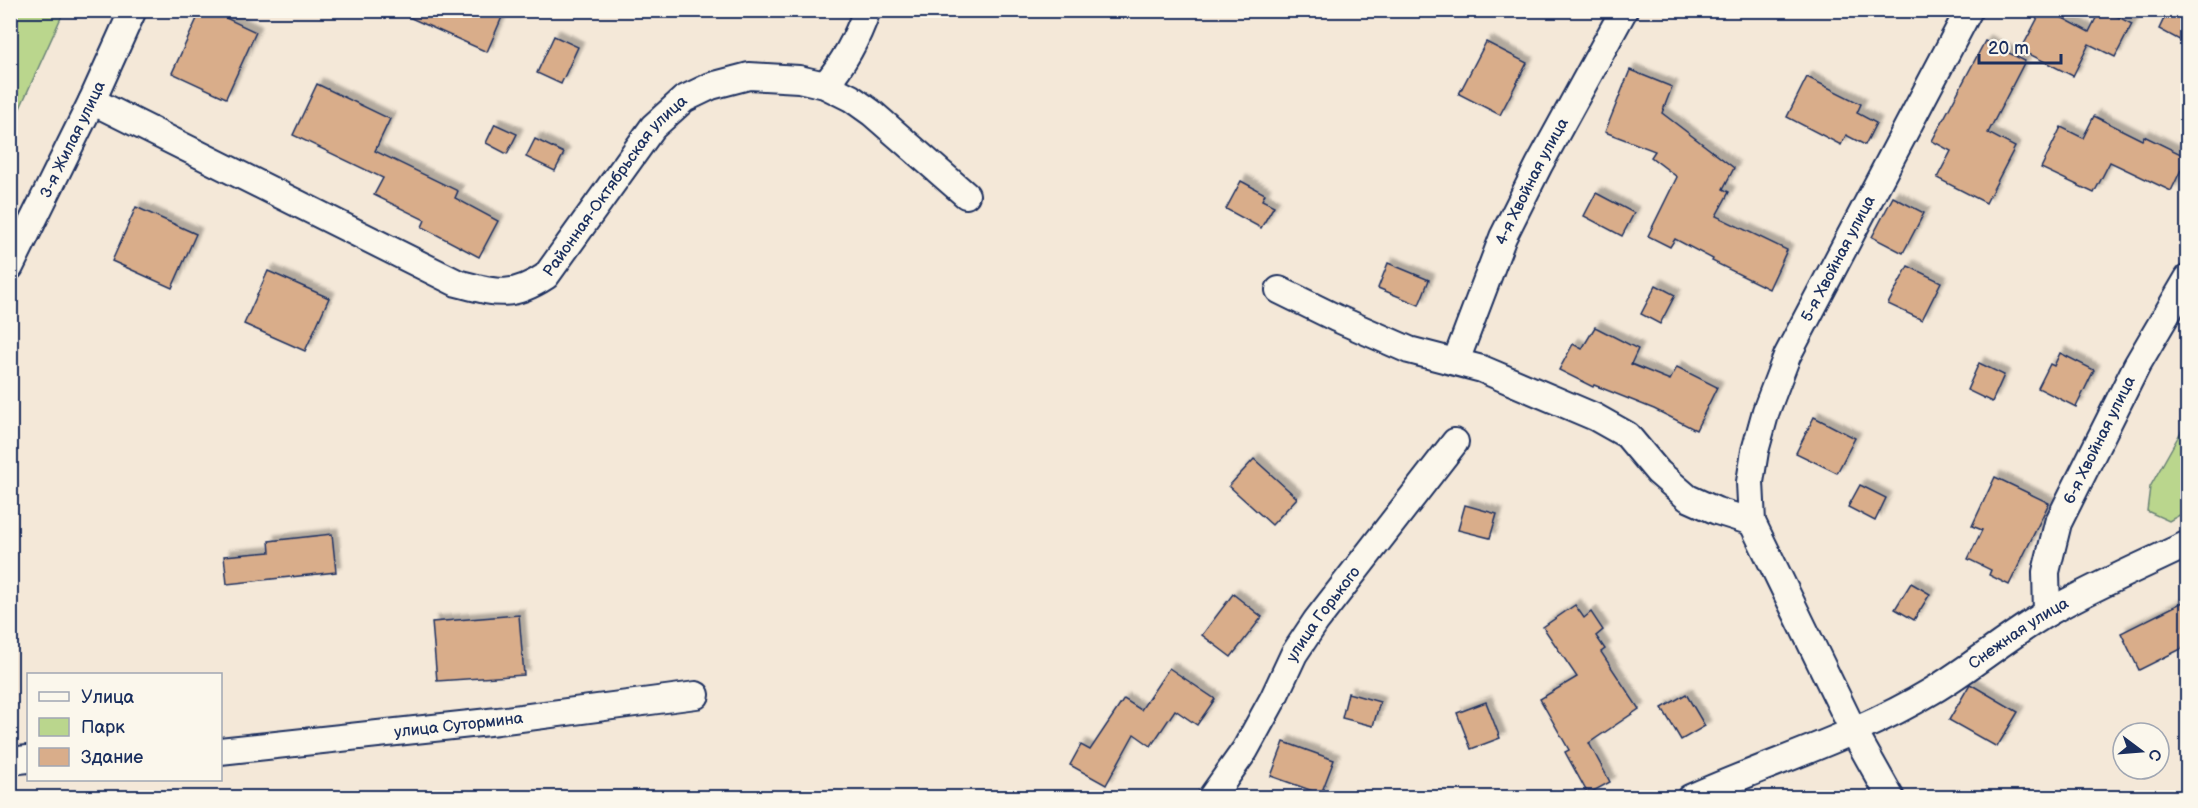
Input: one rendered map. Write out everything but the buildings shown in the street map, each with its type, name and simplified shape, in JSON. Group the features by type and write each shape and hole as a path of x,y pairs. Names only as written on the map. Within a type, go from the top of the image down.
{"street":[{"name":"3-я Жилая улица","path":"10,267 92,101 133,10"},
{"path":"825,85 842,65 850,51 867,10"},
{"name":"4-я Хвойная улица","path":"1456,361 1508,227 1539,165 1624,10"},
{"name":"5-я Хвойная улица","path":"1752,522 1750,482 1755,451 1766,411 1787,356 1969,10"},
{"name":"Районная-Октябрьская улица","path":"92,101 457,283 488,291 510,292 527,289 546,276 653,127 684,99 711,86 749,76 799,79 825,85 851,98 872,113 966,195"},
{"name":"6-я Хвойная улица","path":"2047,613 2046,572 2058,523 2137,365 2187,278"},
{"path":"1279,290 1409,350 1482,369 1595,417 1628,435 1658,472 1688,498 1717,511 1752,522 1854,732 1891,798"},
{"name":"улица Горького","path":"1210,798 1245,750 1294,654 1316,621 1455,442"},
{"name":"Снежная улица","path":"1690,798 1738,776 1854,732 1932,692 2047,613 2187,544"},
{"name":"улица Сутормина","path":"222,752 498,721 696,695"},
{"path":"10,760 27,759"}],"green space":[{"path":"10,11 64,11 11,128"},
{"path":"2187,421 2187,511 2169,521 2147,511 2150,487"}]}
